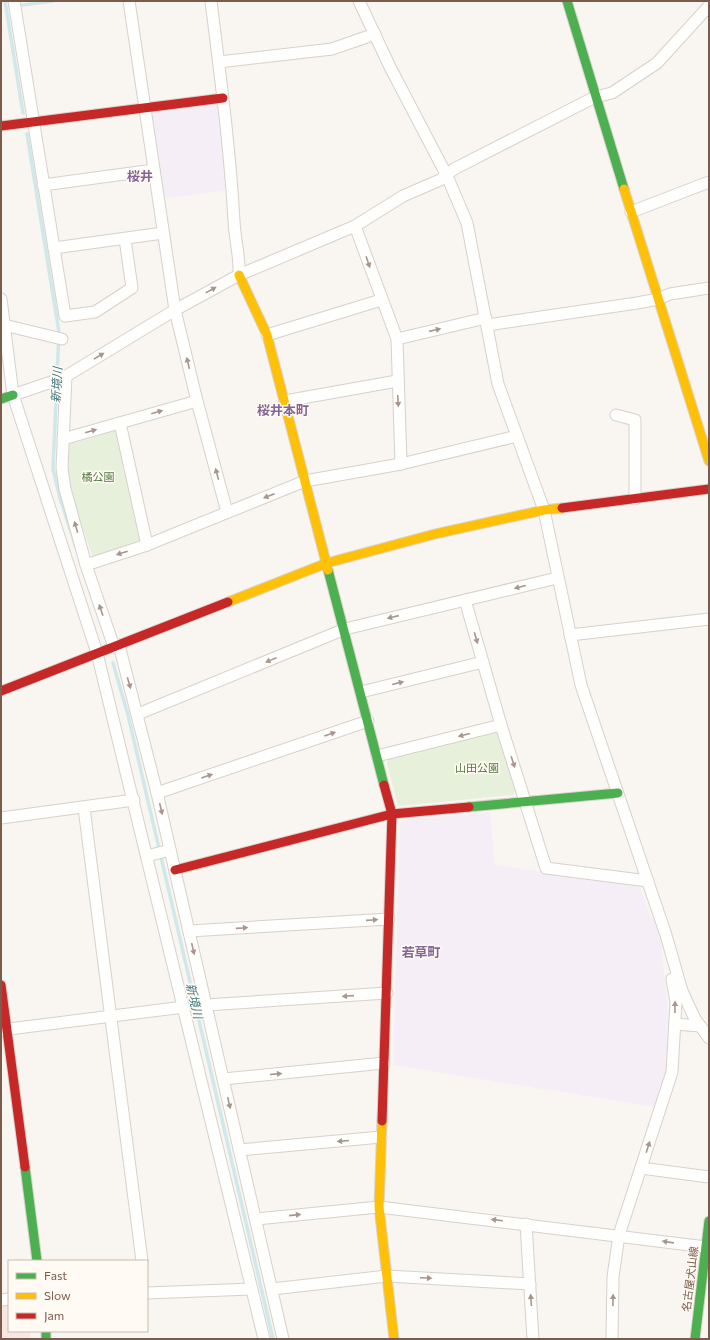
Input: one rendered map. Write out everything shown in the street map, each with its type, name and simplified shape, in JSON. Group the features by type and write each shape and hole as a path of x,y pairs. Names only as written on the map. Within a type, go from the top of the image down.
{"street":[{"path":"14,1 65,316 95,312 132,288 124,239"},
{"path":"129,1 175,310 197,401 227,512"},
{"path":"211,1 223,98 239,275 267,335 345,629 392,814 379,1207 394,1339"},
{"path":"359,1 447,176 467,223 498,384 544,510 581,685 666,935 682,991 695,1019 709,1038"},
{"path":"567,1 595,97 709,461"},
{"path":"1,399 59,379 175,310 239,275 355,226 404,196 447,176 454,169 595,97 612,93 657,63 709,6"},
{"path":"219,62 332,49 375,34"},
{"path":"1,126 223,98"},
{"path":"43,185 154,170"},
{"path":"631,212 709,182"},
{"path":"355,226 381,300 397,339 397,381 401,464"},
{"path":"54,248 163,234"},
{"path":"397,339 487,322 658,299 670,294 709,288"},
{"path":"1,299 13,395 98,653 264,1339"},
{"path":"267,335 381,300"},
{"path":"4,326 59,338"},
{"path":"59,379 63,439 62,468 65,490 86,565 116,646 138,714 157,793 166,851 175,870 283,1339"},
{"path":"284,401 397,381"},
{"path":"63,439 197,401"},
{"path":"616,415 635,420 635,499"},
{"path":"120,423 146,545"},
{"path":"86,565 146,545 305,481 401,464 517,436"},
{"path":"1,691 327,563 435,534 544,510 709,489"},
{"path":"138,714 345,629 558,578"},
{"path":"465,600 501,725 546,868 648,881"},
{"path":"570,635 709,619"},
{"path":"361,692 483,662"},
{"path":"157,793 368,721"},
{"path":"377,756 501,725"},
{"path":"175,870 392,814 618,793"},
{"path":"1,818 84,808 134,800"},
{"path":"84,808 142,1260"},
{"path":"146,856 166,851"},
{"path":"189,931 389,919"},
{"path":"612,1339 613,1276 619,1236 672,1072 676,1002 666,935"},
{"path":"1,984 4,1029 37,1260"},
{"path":"206,1005 387,993"},
{"path":"4,1029 184,1007"},
{"path":"675,1024 700,1026"},
{"path":"223,1079 384,1063"},
{"path":"239,1150 381,1137"},
{"path":"641,1168 709,1177"},
{"path":"256,1219 379,1207 706,1247"},
{"name":"名古屋犬山線","path":"695,1339 709,1222"},
{"path":"526,1224 533,1339"},
{"path":"272,1289 387,1276 530,1284"},
{"path":"148,1293 252,1289"}],"shaded area":[{"path":"216,104 220,107 228,190 163,199 151,116 154,112"},
{"path":"490,812 495,865 639,884 651,918 655,918 661,944 668,1005 667,1072 655,1107 393,1065 400,823 403,820"},
{"path":"1,1305 8,1305 8,1332 30,1332 30,1339 1,1339"}],"green space":[{"name":"橘公園","path":"114,431 118,433 141,542 97,559 92,555 71,494 66,467 68,445"},
{"name":"山田公園","path":"494,732 500,735 516,790 513,795 398,806 387,763 389,759"}],"waterway":[{"name":"新境川","path":"5,1 23,113"},
{"path":"22,5 53,1"},
{"name":"新境川","path":"27,134 59,332 53,469 60,498 76,547"},
{"name":"新境川","path":"113,663 128,715 273,1339"}],"traffic: fast":[{"path":"567,1 624,189"},
{"path":"1,399 13,395"},
{"path":"328,570 384,785"},
{"path":"469,807 618,793"},
{"path":"25,1167 37,1260"},
{"path":"695,1339 709,1221"},
{"path":"46,1332 46,1339"}],"traffic: slow":[{"path":"624,189 709,461"},
{"path":"239,275 267,335 328,570"},
{"path":"228,602 327,563 435,534 544,510 562,508"},
{"path":"382,1121 379,1207 394,1339"}],"traffic: jam":[{"path":"1,126 223,98"},
{"path":"562,508 709,489"},
{"path":"1,691 228,602"},
{"path":"382,1121 392,814 384,785"},
{"path":"175,870 392,814 469,807"},
{"path":"1,985 25,1167"}],"district":[{"name":"桜井","path":"140,176"},
{"name":"桜井本町","path":"283,410"},
{"name":"若草町","path":"421,952"}]}
